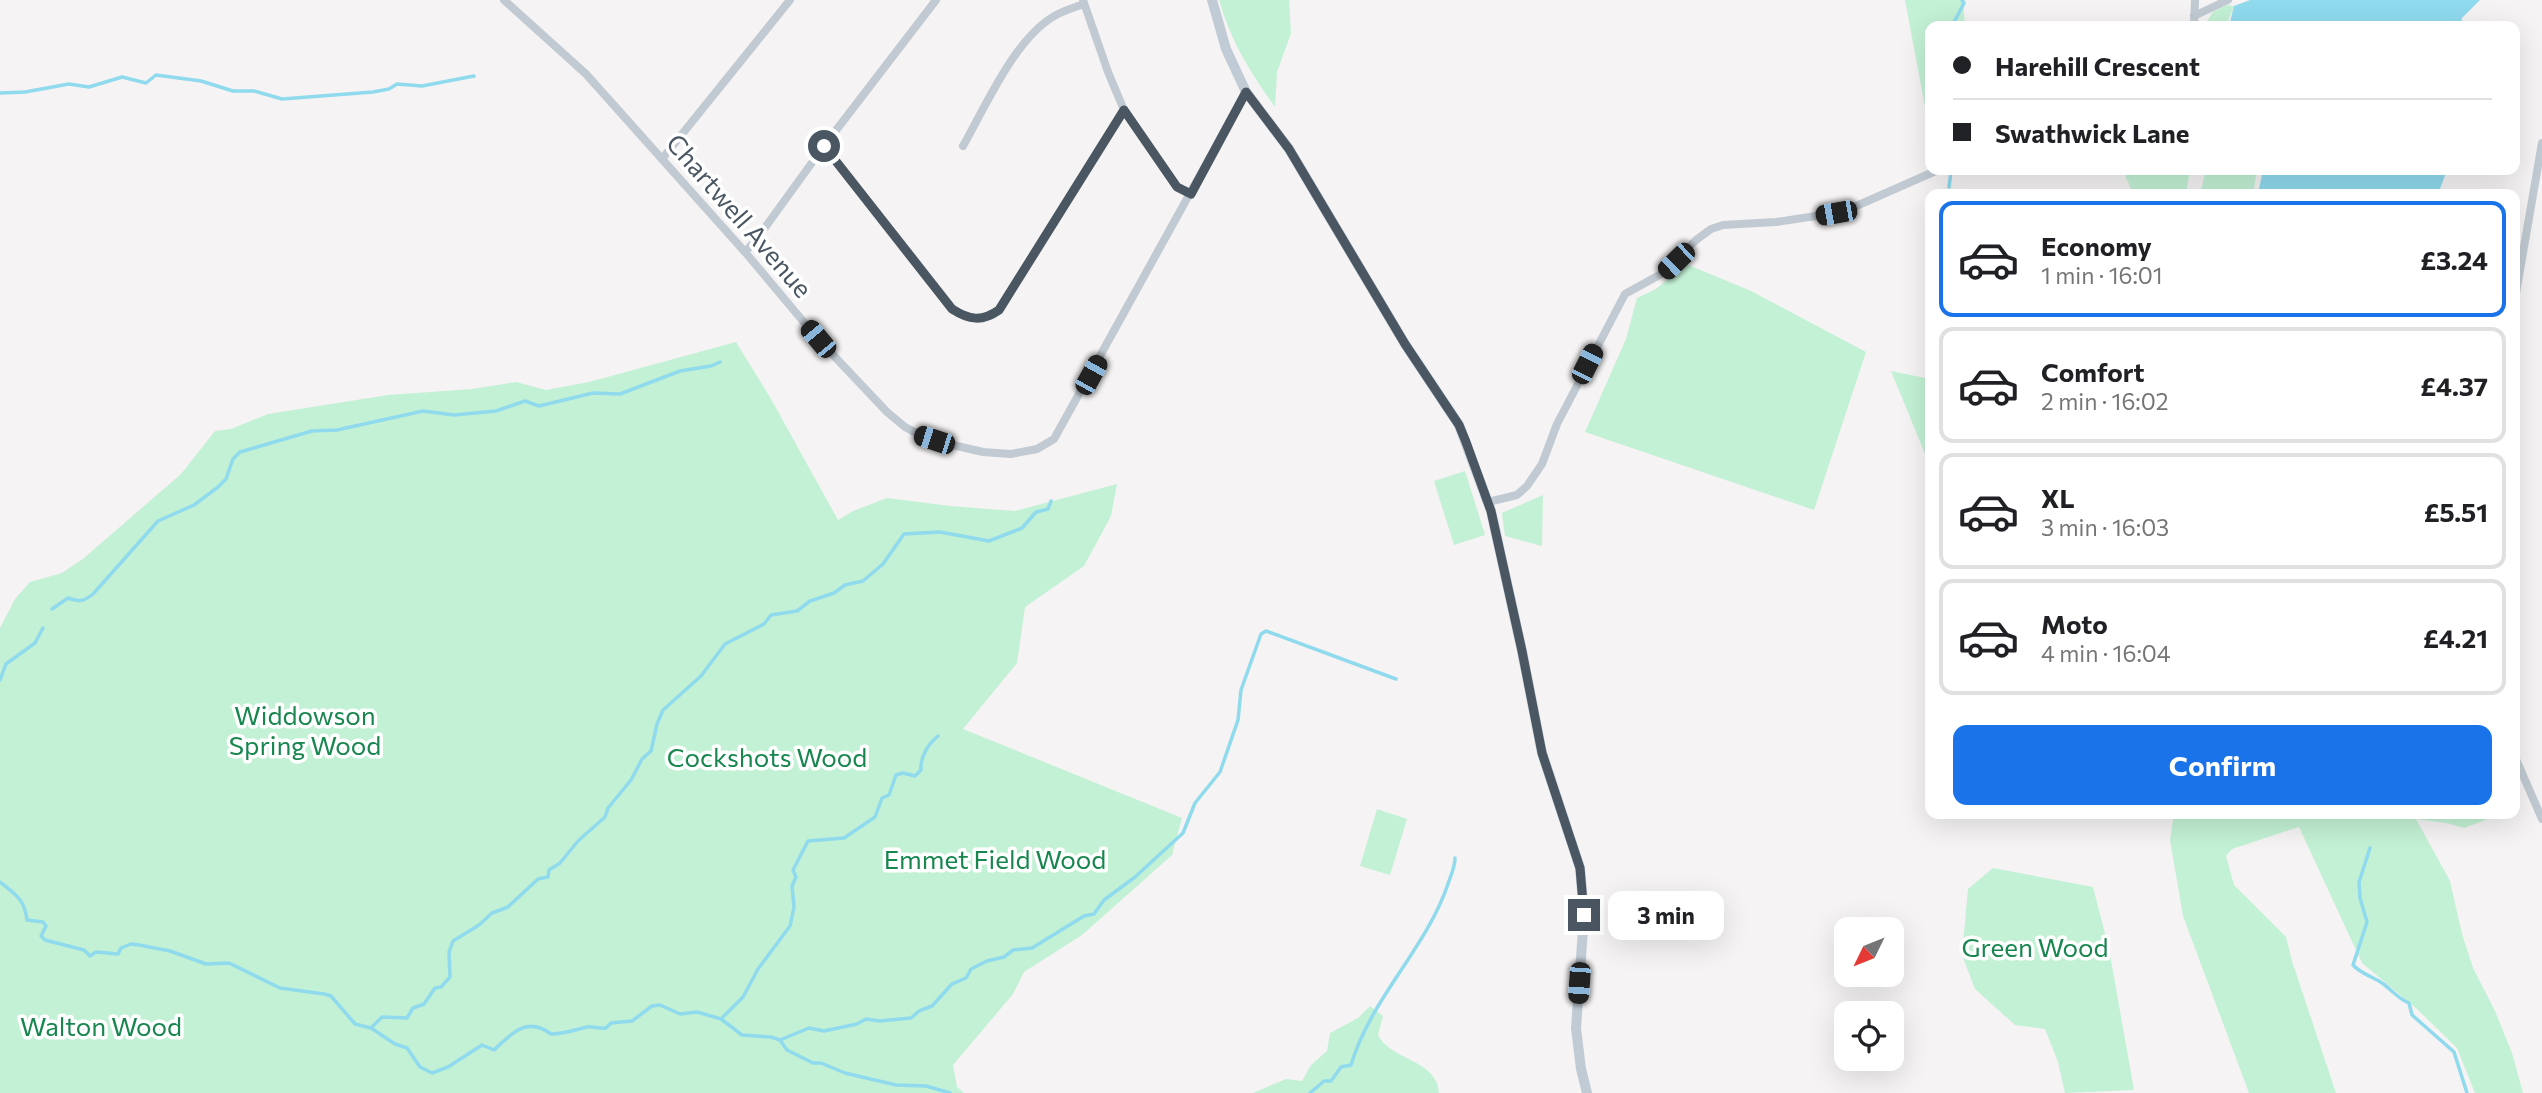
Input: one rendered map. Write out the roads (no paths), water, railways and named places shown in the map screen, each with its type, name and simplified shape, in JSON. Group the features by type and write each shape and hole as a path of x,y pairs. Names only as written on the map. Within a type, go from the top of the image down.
{"street":[{"name":"Chartwell Avenue","path":"504,0 586,75 745,252 818,339 887,412 920,435 983,452 1011,454 1037,449 1054,439 1246,92"},
{"path":"662,159 790,0"},
{"path":"745,252 936,0"},
{"path":"1212,0 1226,49 1246,92 1289,149 1405,344 1459,425 1488,502 1542,753 1580,868 1584,915 1576,1028 1587,1093"},
{"path":"2194,21 2196,0"},
{"path":"2194,16 2215,2 2228,0"},
{"path":"962,146 1020,48 1039,28 1083,2 1124,110 1177,187 1191,194"},
{"path":"824,146 952,309 965,317 988,318 999,310 1124,110"},
{"path":"2520,270 2542,143"},
{"path":"1488,502 1517,495 1527,486 1542,464 1557,424 1625,294 1663,273 1696,240 1711,229 1724,225 1776,222 1836,213 1927,175"},
{"path":"2520,768 2542,819"}],"water":[{"path":"2250,0 2480,0 2462,21 2230,21 2234,6"},
{"path":"2262,175 2445,175 2440,189 2259,189"}],"waterway":[{"path":"1955,21 1964,3 1962,0"},
{"path":"0,93 25,92 69,84 89,87 122,77 146,83 156,75 201,81 233,91 254,91 282,99 373,92 389,89 397,84 422,86 474,76"},
{"path":"1949,187 1951,175"},
{"path":"52,609 68,598 81,600 93,594 158,521 194,505 218,487 226,479 233,459 240,452 312,431 337,430 423,411 454,415 496,411 525,401 539,406 593,393 620,394 680,371 720,362"},
{"path":"371,1028 382,1017 407,1018 413,1008 424,1004 435,988 441,987 450,977 449,952 453,941 479,925 492,913 508,907 538,879 548,877 549,870 560,863 578,841 605,817 608,808 631,780 642,759 651,751 663,710 701,676 725,644 764,624 771,615 797,611 810,601 834,593 845,585 863,581 883,564 904,534 940,532 989,541 1022,528 1036,512 1048,509 1051,501"},
{"path":"0,680 6,664 35,643 43,628"},
{"path":"0,882 22,902 27,920 43,922 46,926 41,936 45,940 84,950 90,956 96,952 118,954 121,948 131,944 170,951 206,964 229,963 280,988 331,996 355,1024 371,1028 395,1044 407,1048 420,1067 432,1073 448,1067 482,1045 494,1050 520,1029 534,1027 551,1034 587,1027 606,1028 611,1023 632,1021 652,1006 660,1005 680,1014 697,1012 721,1019 742,1035 780,1040 809,1028 824,1031 857,1024 866,1019 879,1021 911,1018 919,1011 932,1006 952,984 966,978 971,969 1004,957 1013,950 1032,948 1084,916 1094,914 1104,900 1135,877 1183,833 1195,803 1220,772 1238,720 1241,690 1261,634 1266,631 1396,679"},
{"path":"721,1019 743,997 758,969 790,926 794,907 792,886 796,877 793,870 808,841 844,838 875,817 882,798 889,795 896,775 903,773 915,776 921,770 925,751 938,736"},
{"path":"2370,848 2359,882 2360,898 2367,922 2353,965 2409,1003 2412,1015 2454,1052 2467,1093"},
{"path":"1310,1093 1324,1081 1331,1081 1341,1067 1351,1065 1372,1018 1438,908 1453,871 1455,858"},
{"path":"780,1040 787,1050 813,1063 821,1063 845,1073 896,1085 926,1086 950,1093"}],"park label":[{"name":"Widdowson Spring Wood","path":"305,731"},
{"name":"Cockshots Wood","path":"767,758"},
{"name":"Emmet Field Wood","path":"995,860"},
{"name":"Green Wood","path":"2035,948"},
{"name":"Walton Wood","path":"101,1027"}]}
